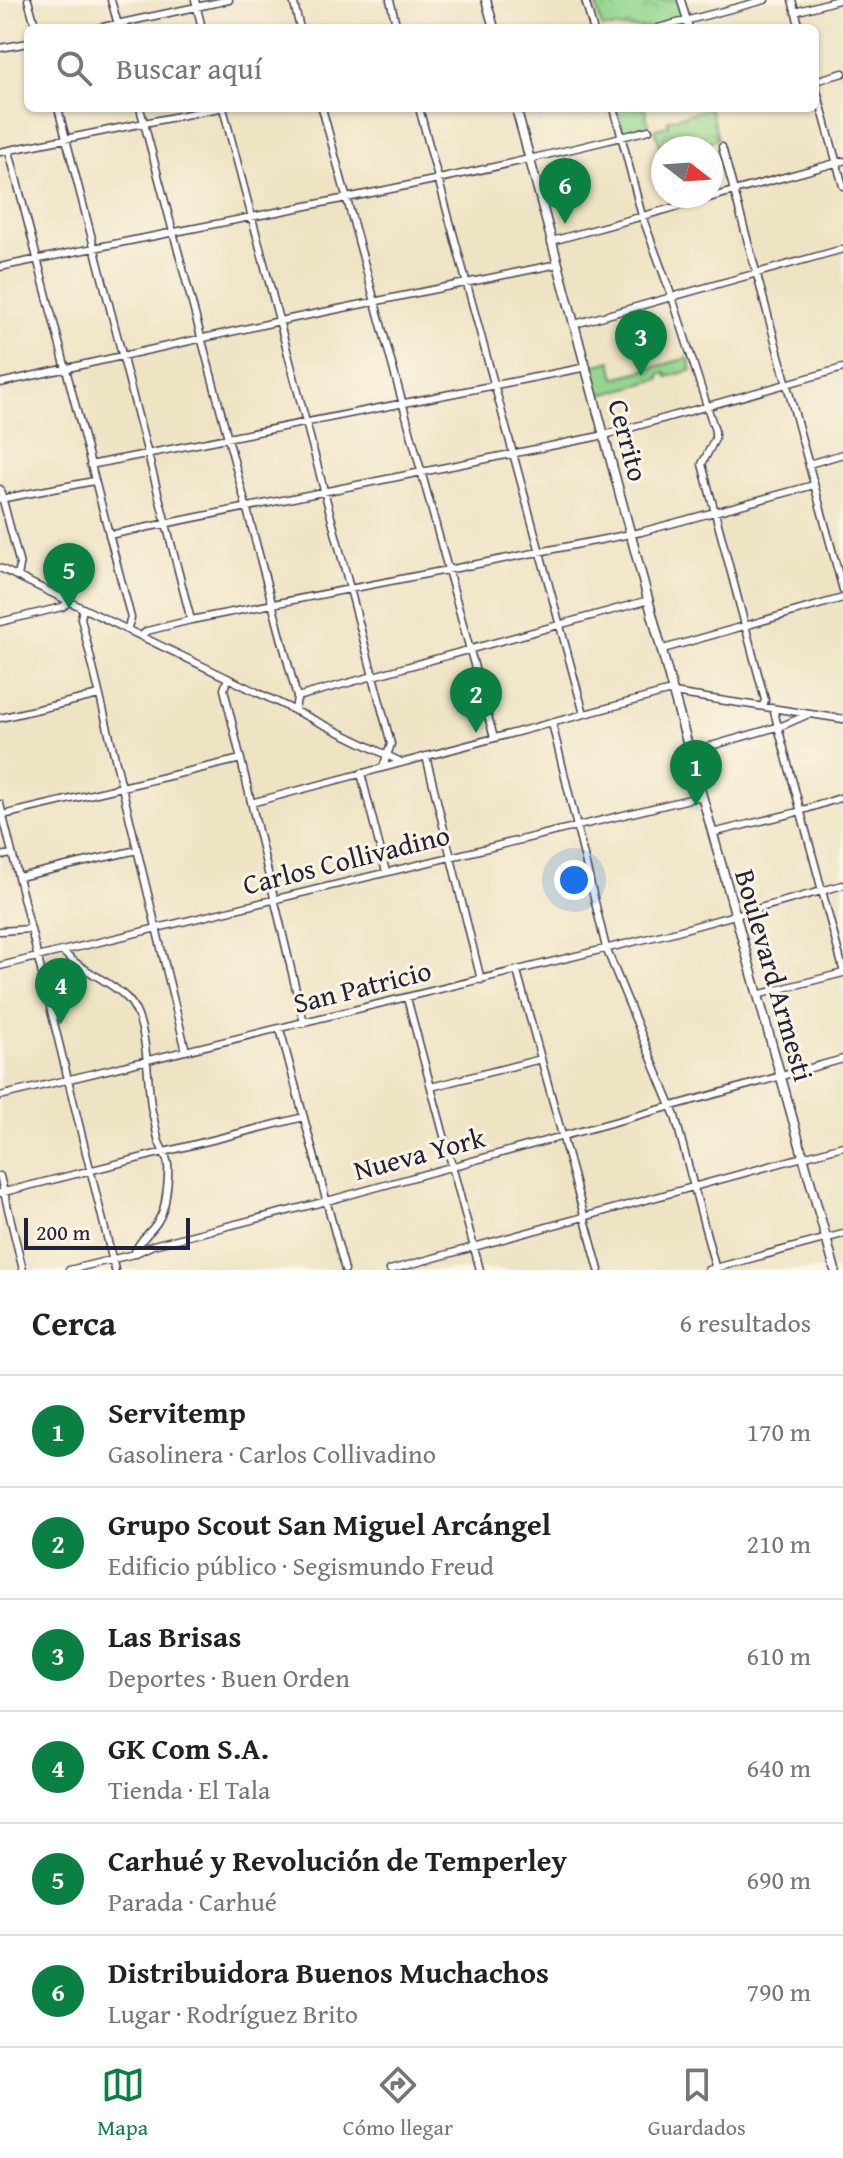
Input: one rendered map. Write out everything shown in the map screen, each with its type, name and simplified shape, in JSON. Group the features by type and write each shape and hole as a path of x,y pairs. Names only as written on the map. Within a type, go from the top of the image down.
{"main road":[{"path":"486,0 493,24"},
{"name":"Cerrito","path":"517,112 673,692"},
{"name":"Boulevard Armesti","path":"673,692 835,1270"}],"street":[{"path":"28,0 35,24"},
{"path":"111,0 117,24"},
{"path":"125,24 196,3 229,0"},
{"path":"293,0 299,24"},
{"path":"390,0 396,24"},
{"path":"585,0 592,24"},
{"path":"681,0 688,24 765,0"},
{"path":"792,0 799,24"},
{"path":"795,12 838,0"},
{"path":"196,3 201,24"},
{"path":"0,48 24,44"},
{"path":"819,81 843,73"},
{"path":"819,95 840,162 843,186"},
{"path":"59,112 191,620"},
{"path":"141,112 297,697 295,711"},
{"path":"0,152 201,112"},
{"path":"222,112 253,217 391,744 383,767"},
{"path":"323,112 494,738"},
{"path":"420,112 584,714"},
{"path":"615,112 642,216 672,297 716,435 702,464 765,700 763,706"},
{"path":"0,267 439,180 649,130"},
{"path":"9,151 131,618 127,630"},
{"path":"723,151 843,590"},
{"path":"552,241 840,162"},
{"path":"575,324 843,249"},
{"path":"0,383 375,300 558,264"},
{"path":"90,465 587,367"},
{"path":"109,535 605,435 843,368"},
{"path":"809,464 843,454"},
{"path":"1,499 94,481"},
{"path":"141,636 147,631 271,603 632,534 814,485"},
{"path":"0,489 20,565 18,577"},
{"path":"0,568 401,762"},
{"path":"663,649 843,598"},
{"path":"297,697 649,600"},
{"path":"0,622 62,607 69,602"},
{"path":"83,609 81,618 186,1051"},
{"path":"228,678 224,689 304,1023"},
{"path":"251,803 673,692 843,719"},
{"path":"0,718 99,695"},
{"path":"757,995 843,971 773,708"},
{"path":"690,752 779,727 804,719 809,714"},
{"path":"552,723 606,948 671,1106 695,1187 713,1269 843,1234"},
{"path":"426,756 481,980"},
{"path":"3,815 241,759"},
{"path":"361,773 386,872"},
{"name":"Carlos Collivadino","path":"0,966 702,796"},
{"path":"712,833 843,797"},
{"path":"0,804 115,1270"},
{"path":"19,877 137,850"},
{"path":"0,856 12,854"},
{"name":"San Patricio","path":"0,1096 517,971 735,916 843,885"},
{"path":"0,931 30,929"},
{"path":"62,951 77,966 105,981 129,1001 140,1026 150,1101 168,1176 164,1207 156,1227 137,1245 134,1254"},
{"path":"517,971 599,1270"},
{"path":"407,998 480,1270"},
{"path":"280,1029 345,1270"},
{"path":"431,1087 541,1059"},
{"name":"Nueva York","path":"69,1270 843,1059"},
{"path":"2,1192 304,1117"},
{"path":"390,1270 843,1146"},
{"path":"0,1176 23,1270"}],"green space":[{"path":"595,0 681,0 687,20 672,24 601,24"},
{"path":"617,112 646,112 649,126 623,133"},
{"path":"696,112 711,112 717,136 657,136 655,129 668,126 668,120"},
{"path":"688,358 692,370 667,377 666,373 659,375 660,379 598,396 590,367 611,361 615,378"}],"place":[{"name":"Distribuidora Buenos Muchachos","path":"565,224"},
{"name":"Las Brisas","path":"641,376"},
{"name":"Carhué y Revolución de Temperley","path":"69,609"},
{"name":"Grupo Scout San Miguel Arcángel","path":"476,733"},
{"name":"Servitemp","path":"696,806"},
{"name":"GK Com S.A.","path":"61,1024"}]}
